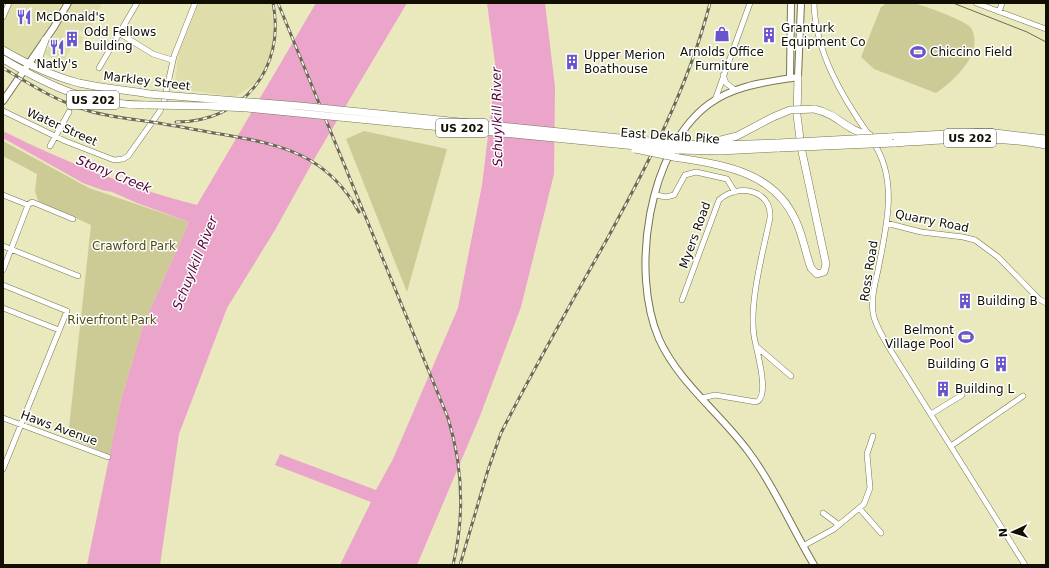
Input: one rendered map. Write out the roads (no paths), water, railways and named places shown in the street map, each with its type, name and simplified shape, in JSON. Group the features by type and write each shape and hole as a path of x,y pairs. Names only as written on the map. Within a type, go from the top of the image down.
{"highway":[{"path":"44,70 39,57 45,40"},
{"name":"Markley Street","path":"3,50 26,68 44,70 87,84 149,94 295,109"},
{"name":"Markley Street","path":"3,59 26,68 73,94 112,103 295,109"},
{"path":"677,150 735,168 769,186 782,199 795,219 811,268 817,274 822,273 825,270 826,264 799,136 798,77"},
{"name":"East Dekalb Pike","path":"295,109 677,150 708,145 779,146"},
{"name":"East Dekalb Pike","path":"295,109 630,146 636,150 713,151 892,140 975,138 1022,141 1046,145"},
{"path":"708,145 715,141 742,134 773,117 790,110 814,109 835,117 854,131 869,136"},
{"name":"East Dekalb Pike","path":"892,140 989,132 1046,139"}],"main road":[{"path":"3,101 45,40 68,3"},
{"path":"790,78 791,3"},
{"path":"801,3 798,77 735,90 715,100 696,115 681,134 668,157 656,195 649,227 646,256 646,290 650,312 667,353 680,372 742,444 761,471 814,565"}],"street":[{"path":"3,17 9,3"},
{"path":"99,68 136,3"},
{"path":"119,33 153,54 172,60 195,3"},
{"path":"715,100 750,3"},
{"name":"Ross Road","path":"814,3 819,35 832,72 849,105 881,156 888,179 886,223 874,291 874,320 885,341 1025,565"},
{"path":"976,3 1046,29"},
{"path":"999,12 1002,3"},
{"name":"Water Street","path":"3,111 55,136 114,160 123,159 133,151 160,110 164,101 172,60"},
{"path":"723,75 726,83 735,90"},
{"path":"50,146 69,112"},
{"path":"656,195 666,197 674,195 685,175 693,172 727,179 735,192 749,191 756,193 767,201 770,211 753,308 753,328 763,396 760,400 753,402 715,396 702,398"},
{"name":"Myers Road","path":"682,300 716,205 723,196 735,192"},
{"path":"3,195 28,205"},
{"path":"3,270 28,205 32,202 73,219"},
{"name":"Quarry Road","path":"886,223 922,232 975,240 990,250 1039,299 1046,303"},
{"path":"3,246 78,276"},
{"path":"3,285 67,311 3,469"},
{"path":"3,308 59,330"},
{"path":"756,346 791,376"},
{"path":"931,414 962,394"},
{"path":"951,446 1023,396"},
{"name":"Haws Avenue","path":"3,418 108,457"},
{"path":"803,546 839,525 860,509 866,501 869,489 866,461 873,436"},
{"path":"860,509 881,534"},
{"path":"823,514 839,525"}],"water":[{"name":"Schuylkill River","path":"316,3 407,3 316,156 275,230 227,308 179,434 160,565 87,565 121,400 143,326 189,222 112,192 83,183 3,138 3,131 74,164 147,191 197,205"},
{"name":"Schuylkill River","path":"487,3 545,3 555,87 554,174 521,307 480,416 417,565 340,565 371,502 275,465 280,454 376,490 393,459 458,308 482,185 492,103 495,63"}],"tram line":[{"path":"953,3 1027,32 1046,42"}],"railway":[{"path":"176,122 200,120 221,113 240,101 254,87 266,69 273,49 275,27 273,3"},
{"path":"278,3 448,418 457,455 461,491 459,528 453,565"},
{"path":"460,565 488,470 501,433 539,361 622,212 652,154 666,125 690,65 710,3"},
{"path":"3,68 34,87 66,103 89,111 267,143 303,156 319,166 333,178 347,193 359,212"}],"place":[{"name":"McDonald's","path":"24,17"},
{"name":"Arnolds Office Furniture","path":"722,34"},
{"name":"Granturk Equipment Co","path":"769,35"},
{"name":"Odd Fellows Building","path":"72,39"},
{"name":"Natly's","path":"57,47"},
{"name":"Chiccino Field","path":"918,52"},
{"name":"Upper Merion Boathouse","path":"572,62"},
{"name":"Building B","path":"965,301"},
{"name":"Belmont Village Pool","path":"966,337"},
{"name":"Building G","path":"1001,364"},
{"name":"Building L","path":"943,389"}],"water label":[{"name":"Stony Creek","path":"114,174"}],"park label":[{"name":"Crawford Park","path":"134,246"},
{"name":"Riverfront Park","path":"112,320"}]}
